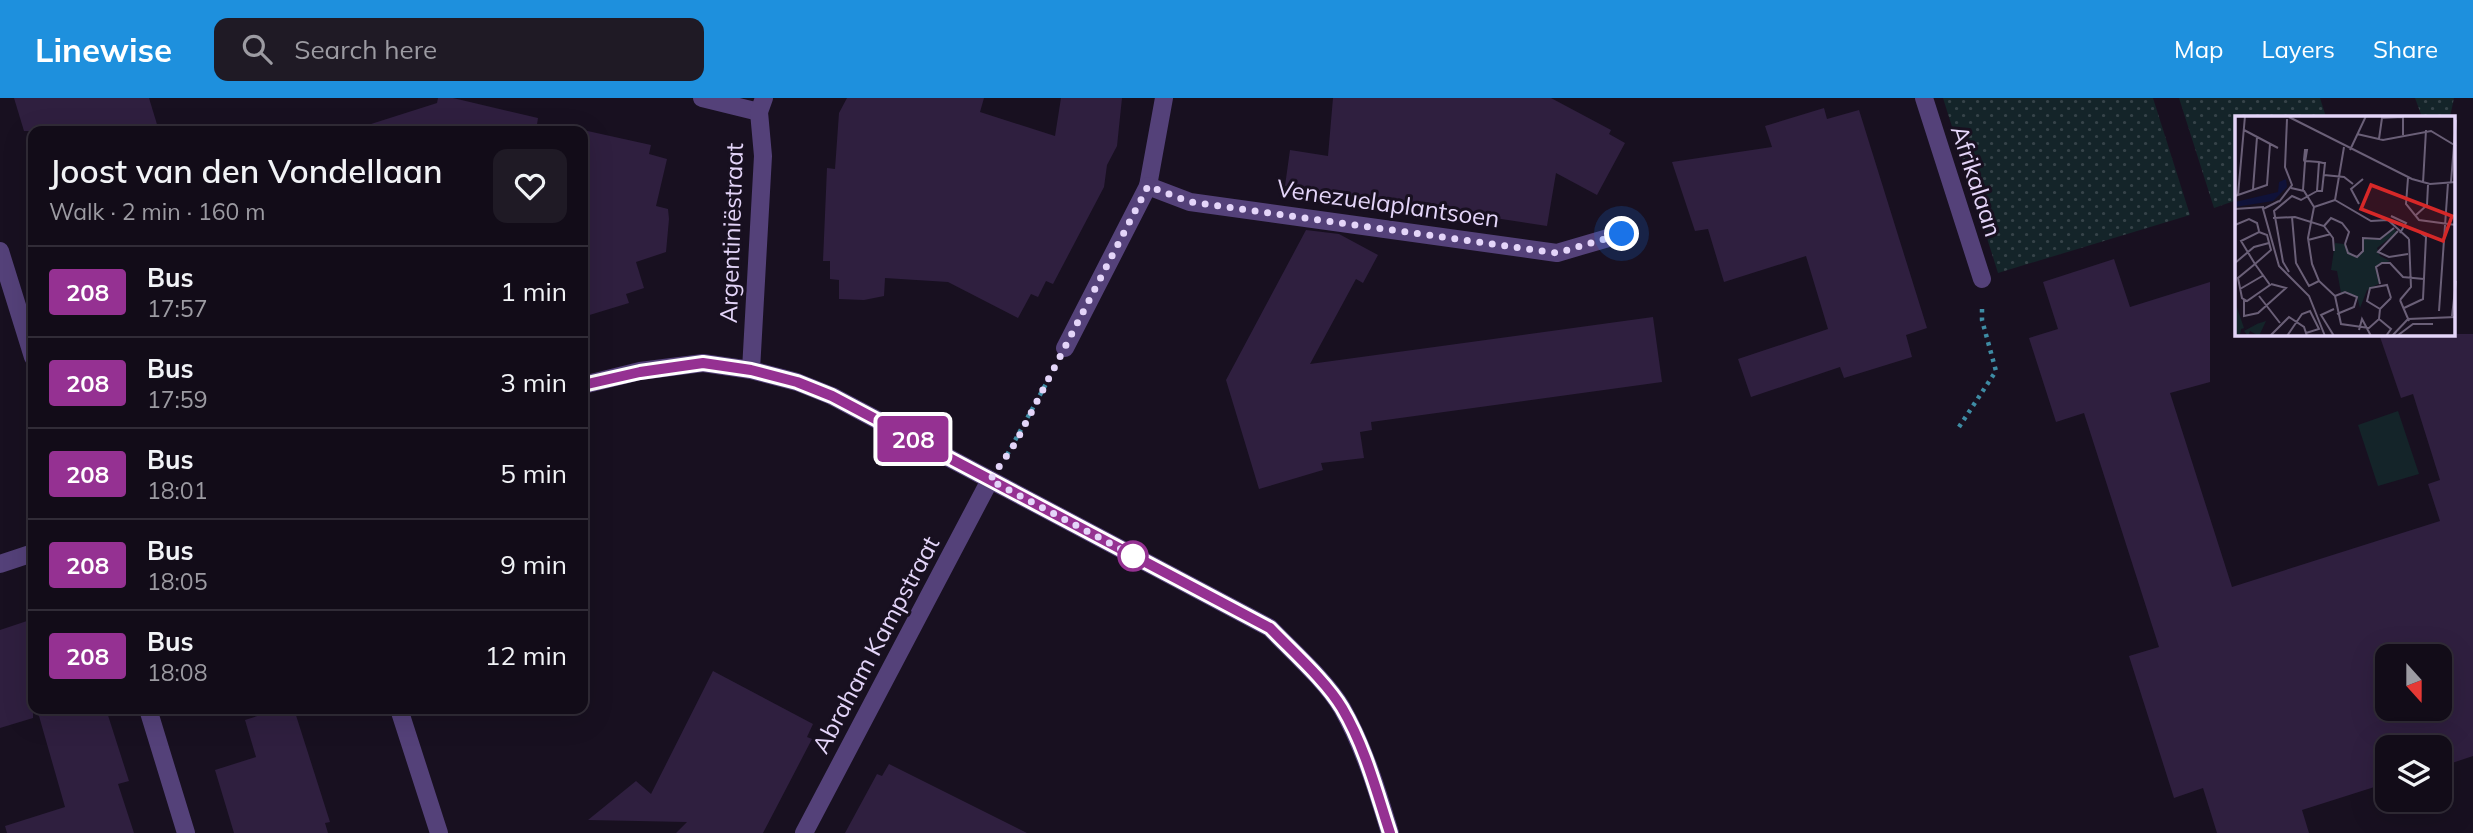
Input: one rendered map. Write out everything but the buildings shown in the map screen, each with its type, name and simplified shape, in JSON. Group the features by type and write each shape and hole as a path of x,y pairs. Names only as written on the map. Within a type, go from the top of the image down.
{"street":[{"path":"702,98 762,105"},
{"path":"1065,348 1148,186 1164,98"},
{"name":"Afrikalaan","path":"1924,98 1982,279"},
{"name":"Argentiniëstraat","path":"751,370 763,156 762,105"},
{"name":"Venezuelaplantsoen","path":"1148,186 1190,202 1557,253 1622,234"},
{"path":"0,251 28,341"},
{"path":"588,384 640,372 703,363 751,370 797,382 832,396 1270,628 1304,662 1340,706 1364,755 1390,833"},
{"name":"Abraham Kampstraat","path":"804,833 990,480"},
{"path":"0,564 28,555"},
{"path":"150,714 186,833"},
{"path":"401,714 439,833"}],"path":[{"path":"1959,427 1996,371 1982,320 1982,279"},
{"path":"990,480 1016,442 1065,348"}],"shaded area":[{"path":"1943,98 2153,98 2190,215 1998,273"},
{"path":"2179,98 2320,98 2326,116 2235,116 2235,201 2214,208"},
{"path":"2415,98 2454,98 2450,116 2422,116"},
{"path":"2398,411 2419,474 2378,486 2358,425"}],"bus line":[{"name":"208","path":"588,384 640,372 703,363 751,370 797,382 832,396 1270,628 1304,662 1340,706 1367,761 1390,833"}],"route":[{"path":"1133,556 1138,558 990,480 1016,442 1148,186 1190,202 1557,253 1622,234"}]}
